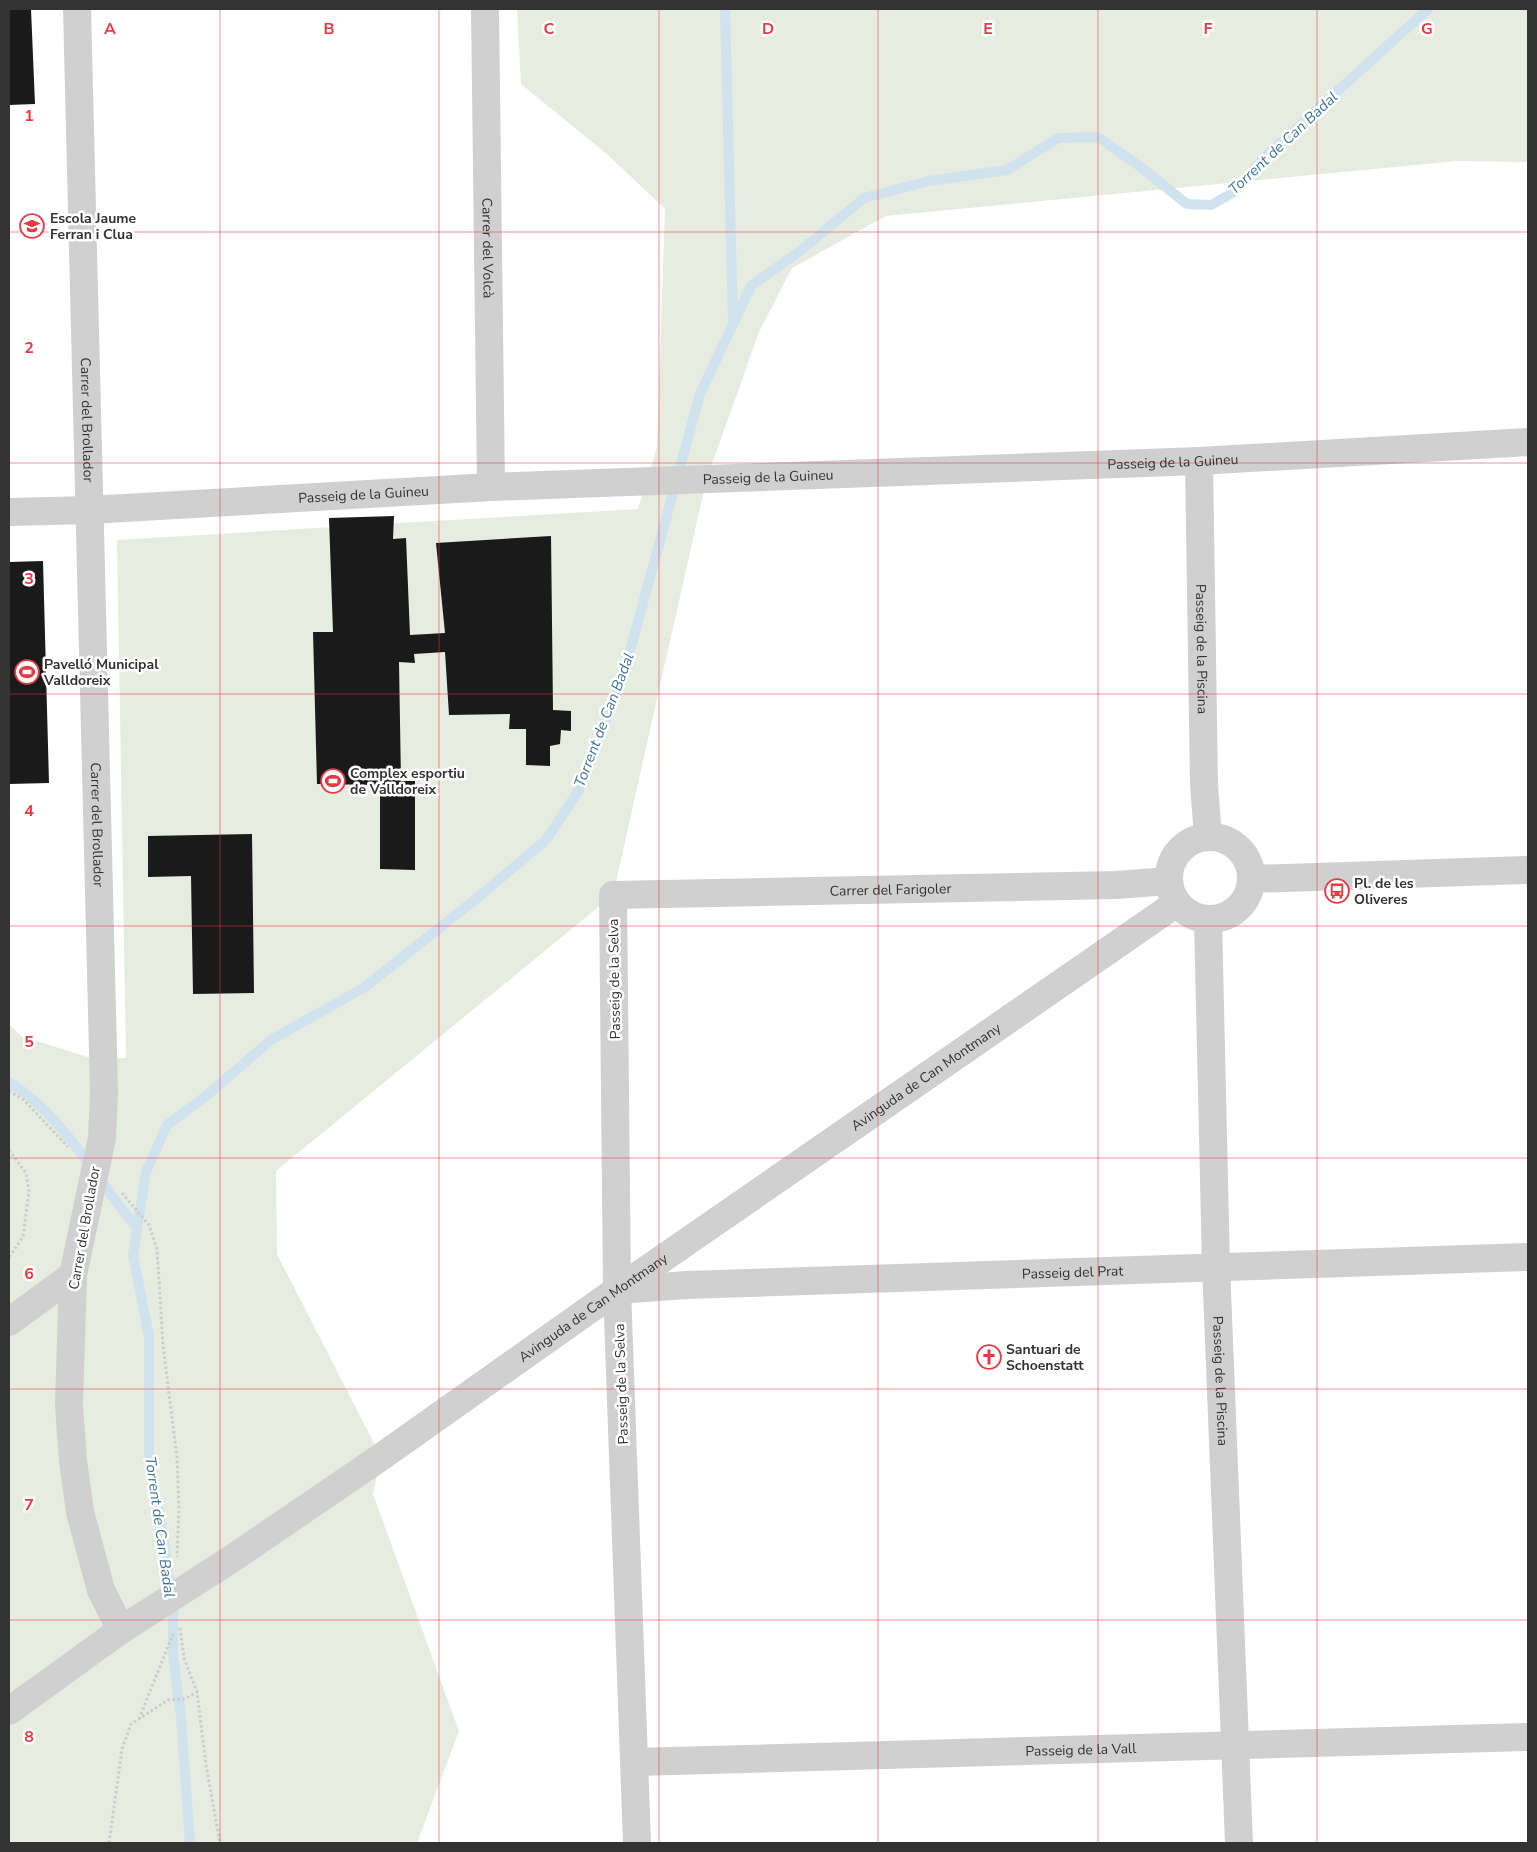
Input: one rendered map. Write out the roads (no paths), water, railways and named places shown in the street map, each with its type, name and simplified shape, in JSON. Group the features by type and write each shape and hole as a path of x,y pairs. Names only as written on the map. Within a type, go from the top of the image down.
{"street":[{"name":"Carrer del Brollador","path":"77,9 104,1092 102,1138 73,1274 69,1405 73,1461 80,1512 101,1590 121,1630"},
{"name":"Carrer del Volcà","path":"486,9 491,487"},
{"name":"Passeig de la Guineu","path":"9,512 89,510 491,487 1199,461 1528,442"},
{"name":"Passeig de la Piscina","path":"1199,461 1204,785 1208,836"},
{"path":"1208,836 1222,838 1234,844 1244,854 1250,865 1252,879 1248,895 1239,908 1224,917 1208,919 1197,917 1173,892 1170,868 1175,855 1184,846 1196,839 1208,836"},
{"path":"1252,879 1528,870"},
{"name":"Carrer del Farigoler","path":"613,895 1116,885 1173,892"},
{"name":"Avinguda de Can Montmany","path":"9,1711 121,1630 175,1617 230,1560 381,1457 617,1290 1173,892"},
{"name":"Passeig de la Selva","path":"613,895 617,1290 637,1843"},
{"name":"Passeig de la Piscina","path":"1208,919 1216,1266 1239,1843"},
{"name":"Passeig del Prat","path":"617,1290 687,1285 1528,1257"},
{"path":"9,1322 73,1274"},
{"name":"Passeig de la Vall","path":"635,1762 1528,1737"}],"waterway":[{"path":"725,9 733,323"},
{"name":"Torrent de Can Badal","path":"190,1843 181,1717 173,1655 173,1609 162,1529 149,1460 149,1336 133,1255 146,1172 167,1125 206,1096 271,1040 365,987 482,894 546,840 579,790 624,673 700,394 751,286 800,251 864,198 929,181 1007,170 1058,138 1098,137 1142,168 1187,204 1211,205 1234,192 1266,156 1428,9"},
{"path":"9,1082 29,1096 63,1130 136,1227"}],"place":[{"name":"Escola Jaume Ferran i Clua","path":"32,226"},
{"name":"Pavelló Municipal Valldoreix","path":"27,672"},
{"name":"Complex esportiu de Valldoreix","path":"333,781"},
{"name":"Pl. de les Oliveres","path":"1337,891"},
{"name":"Santuari de Schoenstatt","path":"989,1357"}]}
